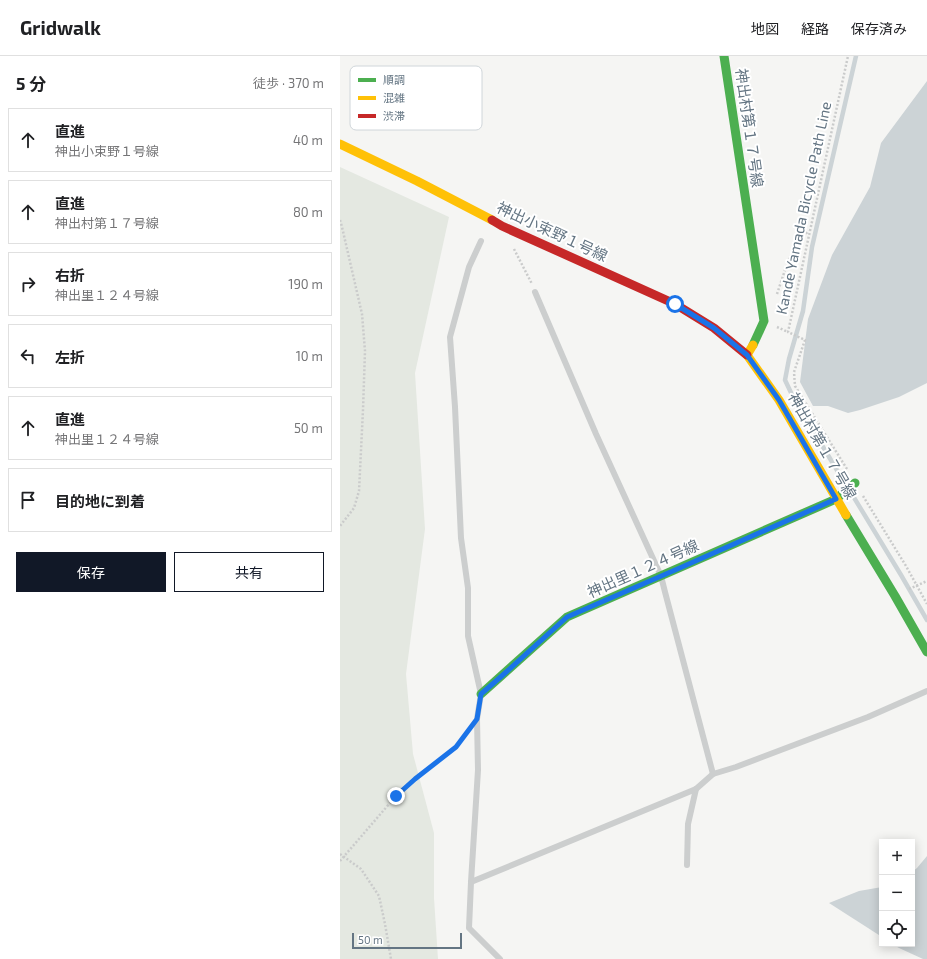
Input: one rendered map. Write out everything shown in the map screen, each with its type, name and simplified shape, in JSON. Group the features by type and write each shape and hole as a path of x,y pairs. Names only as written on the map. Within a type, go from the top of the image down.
{"street":[{"name":"神出村第１７号線","path":"724,56 764,321 755,342 747,355 779,400 927,652"},
{"name":"神出小束野１号線","path":"340,144 417,181 502,226 675,304 714,328 747,355"},
{"name":"神出里１２４号線","path":"481,694 567,617 836,499 856,483"}],"lane":[{"path":"481,241 469,267 450,337 461,538 468,588 468,636 481,694 477,719 478,770 471,882 470,928 500,959"},
{"path":"536,292 596,434 661,576 713,774"},
{"path":"471,882 696,788 713,774 736,767 868,718 927,691"},
{"path":"687,865 688,824 696,788"}],"path":[{"name":"Kande Yamada Bicycle Path Line","path":"848,56 788,332 805,340 794,372 795,386 856,483 927,604"},
{"path":"340,220 362,314 365,351 359,491 354,508 340,526"},
{"path":"776,297 788,261 801,237 810,230"},
{"path":"512,245 536,292"},
{"path":"916,586 927,581"},
{"path":"340,861 396,796 456,747 477,719"},
{"path":"340,854 361,869 379,896 391,959"}],"shaded area":[{"path":"927,81 927,383 899,397 848,413 828,406 813,406 800,382 808,319 832,255 870,187 881,143"},
{"path":"340,167 449,217 415,373 425,529 406,674 413,754 434,833 434,898 438,959 340,959"},
{"path":"927,856 927,959 923,959 897,947 915,947 915,870"},
{"path":"879,888 879,935 829,903 859,891"}],"waterway":[{"path":"846,485 794,399 785,380 789,359 803,311 812,247 856,56"},
{"path":"850,491 927,620"}],"traffic: fast":[{"path":"724,56 764,321 753,345"},
{"path":"481,694 567,617 836,499 855,483"},
{"path":"846,515 927,652"}],"traffic: slow":[{"path":"340,144 417,181 492,220"},
{"path":"753,345 747,355 779,400 846,515"}],"traffic: jam":[{"path":"492,220 502,226 675,304 714,328 747,355"}],"route":[{"path":"396,796 456,747 477,719 481,694 567,617 836,499 779,400 747,355 714,328 675,304"}]}
